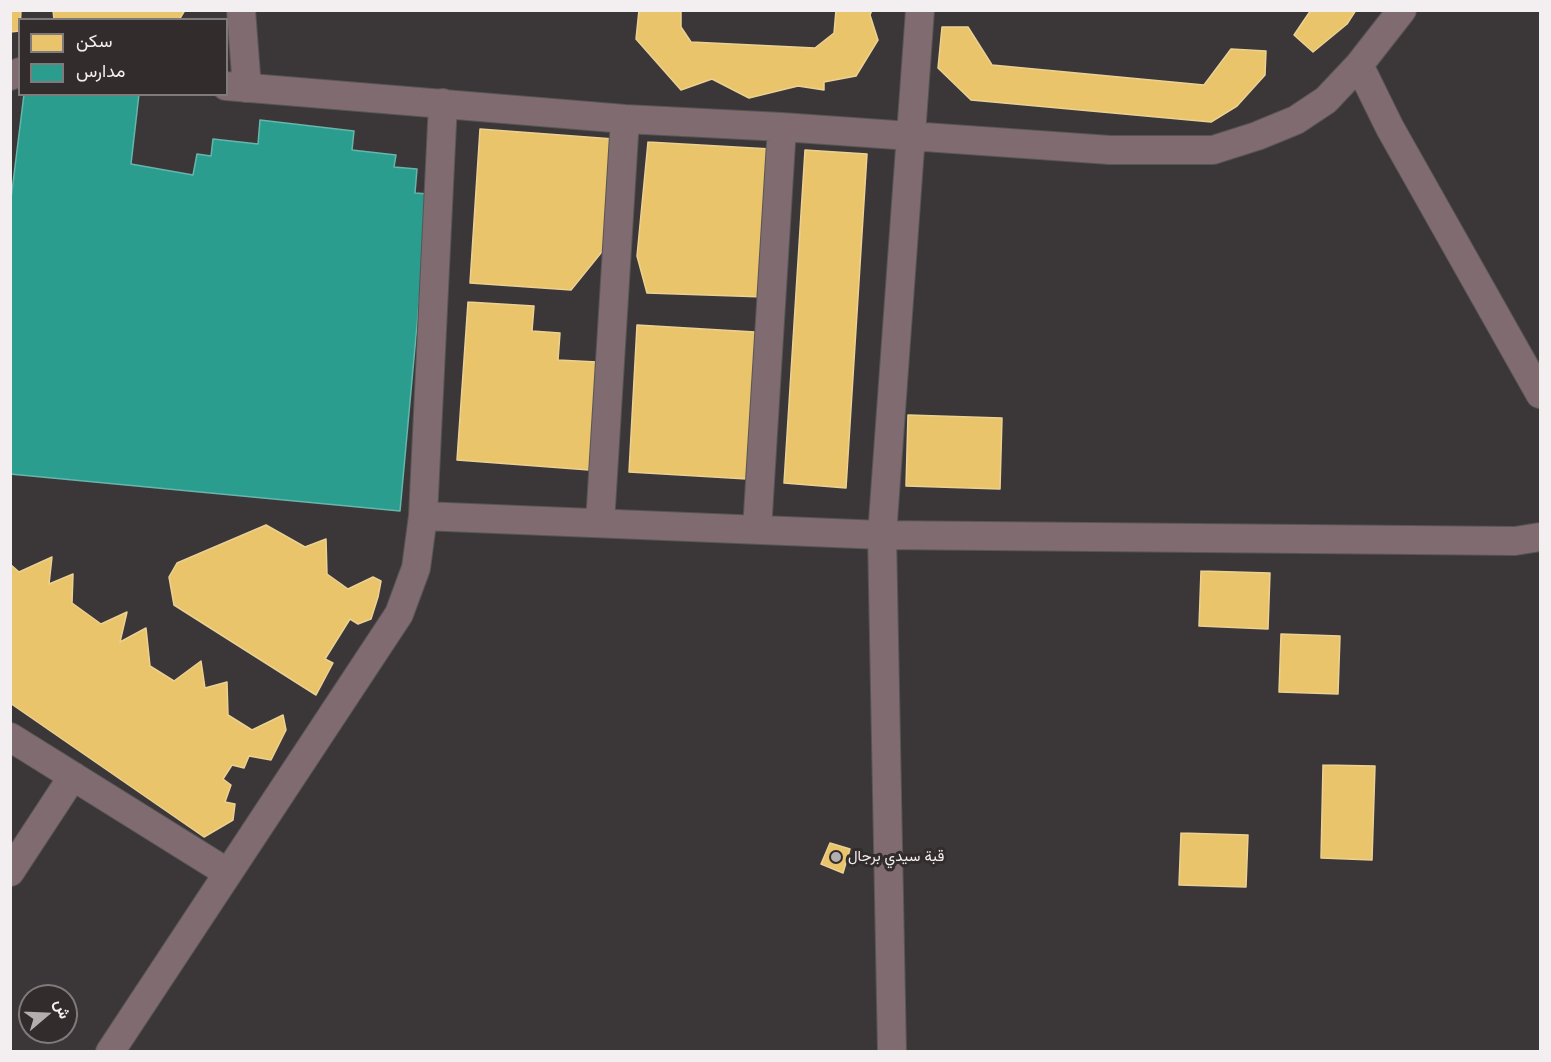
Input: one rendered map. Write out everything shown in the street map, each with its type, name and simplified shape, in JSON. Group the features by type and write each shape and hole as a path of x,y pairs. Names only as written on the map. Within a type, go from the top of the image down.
{"street":[{"path":"241,10 237,87 625,119 782,127 1110,150 1212,150 1257,136 1296,120 1326,100 1359,65 1402,10"},
{"path":"892,1052 882,535 920,10"},
{"path":"1359,65 1390,128 1540,394"},
{"path":"110,1052 399,614 416,568 423,516 443,103"},
{"path":"600,524 625,119"},
{"path":"757,530 782,127"},
{"path":"423,516 882,535 1515,541 1540,537"},
{"path":"10,737 228,873"},
{"path":"10,872 73,776"}],"building: سكن":[{"path":"10,10 21,10 21,18 18,18 18,31 10,32"},
{"path":"53,10 185,10 180,18 54,18"},
{"path":"639,10 681,10 681,27 691,42 815,48 834,33 836,10 872,10 870,15 878,40 856,76 824,82 824,90 798,86 749,98 712,79 681,90 636,39"},
{"path":"1311,10 1356,10 1347,24 1313,52 1294,35"},
{"path":"942,27 968,27 992,65 1204,85 1231,49 1266,51 1265,75 1237,106 1211,122 971,100 938,68"},
{"path":"480,129 614,139 609,243 571,290 470,283"},
{"path":"648,142 771,149 764,297 647,293 637,256"},
{"path":"805,150 867,154 846,488 784,483"},
{"path":"468,302 534,306 532,331 560,333 558,360 597,362 589,470 457,460"},
{"path":"637,325 755,332 747,479 629,472"},
{"path":"908,415 1002,418 1000,489 906,486"},
{"path":"266,525 305,547 326,539 327,574 348,589 373,577 381,581 371,619 358,624 350,619 325,659 333,663 316,695 174,605 169,577 177,563"},
{"path":"52,557 49,584 73,574 72,603 101,624 127,612 120,642 146,628 150,666 174,681 201,661 205,688 227,682 228,715 252,730 283,715 286,730 271,760 249,756 244,768 232,765 223,779 231,785 225,802 235,804 233,820 204,837 10,703 10,564 19,572"},
{"path":"1201,571 1270,573 1268,629 1199,626"},
{"path":"1281,634 1340,636 1338,694 1279,692"},
{"path":"1323,765 1375,766 1372,860 1321,858"},
{"path":"1181,833 1248,835 1246,887 1179,885"},
{"name":"قبة سيدي برجال","path":"830,843 850,849 843,873 821,864"}],"building: مدارس":[{"path":"24,96 139,96 131,164 193,175 197,154 211,156 213,139 258,144 260,120 354,131 352,150 396,155 394,167 417,169 415,193 429,194 400,511 10,474 10,207"}],"place":[{"name":"قبة سيدي برجال","path":"836,857"}]}
